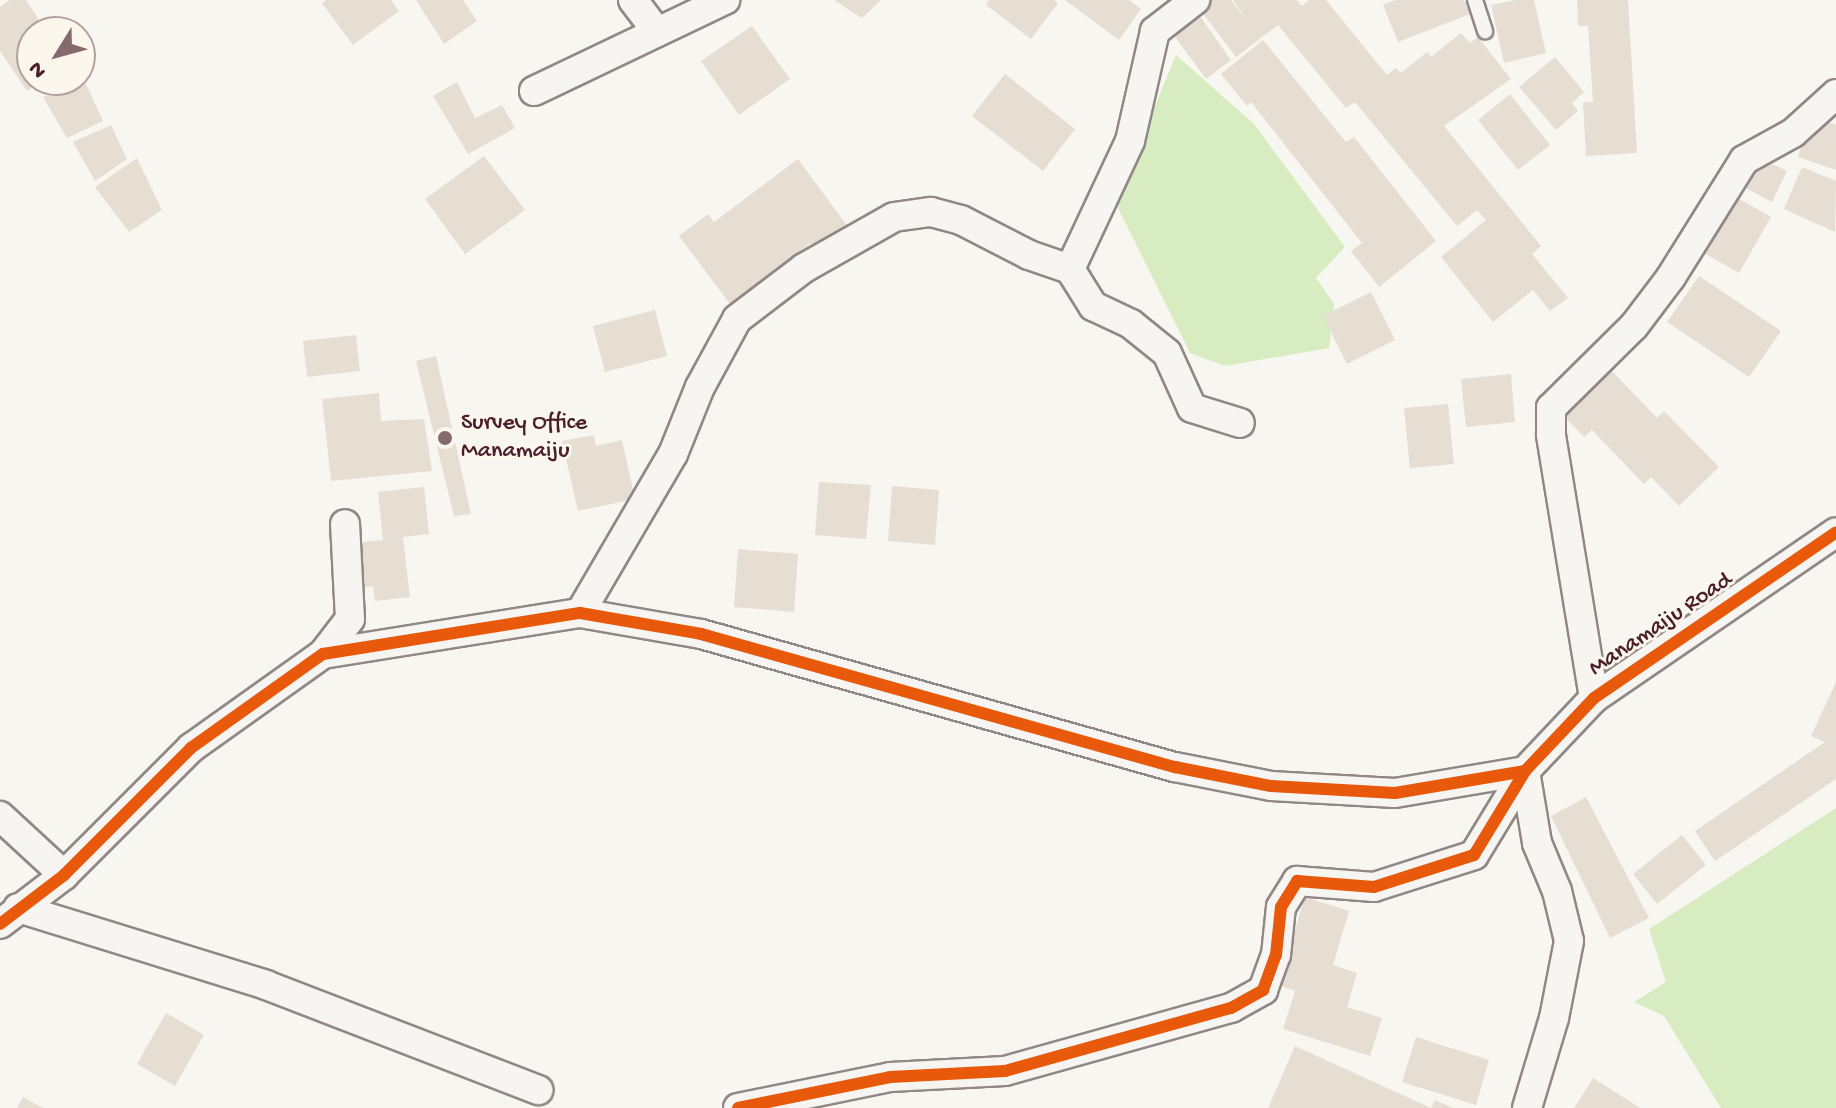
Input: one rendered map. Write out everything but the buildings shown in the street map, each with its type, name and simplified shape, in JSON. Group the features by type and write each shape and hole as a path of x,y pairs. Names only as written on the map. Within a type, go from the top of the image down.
{"street":[{"path":"633,0 657,32"},
{"path":"534,91 725,0"},
{"path":"1070,269 1130,141 1155,31 1195,0"},
{"path":"1594,698 1551,434 1551,408 1634,326 1671,277 1744,160 1793,133 1836,94"},
{"path":"580,613 673,454 700,387 737,319 804,268 894,217 931,212 1070,269 1093,306 1131,324 1167,353 1192,408 1240,423"},
{"path":"9,916 64,875 191,748 323,654 350,619 345,524"},
{"name":"Manamaiju Road","path":"738,1108 890,1077 1005,1071 1231,1008 1263,990 1276,955 1281,907 1297,881 1374,887 1474,855 1525,771 1594,698 1836,532"},
{"path":"323,654 580,613 701,634 1175,767 1271,786 1395,793 1525,771 1537,843 1569,941 1554,1018 1527,1108"},
{"path":"0,816 64,875"},
{"path":"9,916 266,985 538,1090"}],"lane":[{"path":"1475,0 1485,31"}],"green space":[{"path":"1176,55 1254,124 1345,247 1316,278 1334,304 1329,348 1225,366 1190,353 1115,202"},
{"path":"1836,808 1836,1108 1721,1108 1664,1016 1634,1002 1666,982 1649,929"}],"cycle path":[{"path":"738,1108 890,1077 1005,1071 1231,1008 1263,990 1276,955 1281,907 1297,881 1374,887 1474,855 1525,771 1594,698 1836,532"},
{"path":"0,924 64,875 191,748 323,654 580,613 701,634 1175,767 1271,786 1395,793 1525,771"}],"place":[{"name":"Survey Office Manamaiju","path":"445,438"}]}
